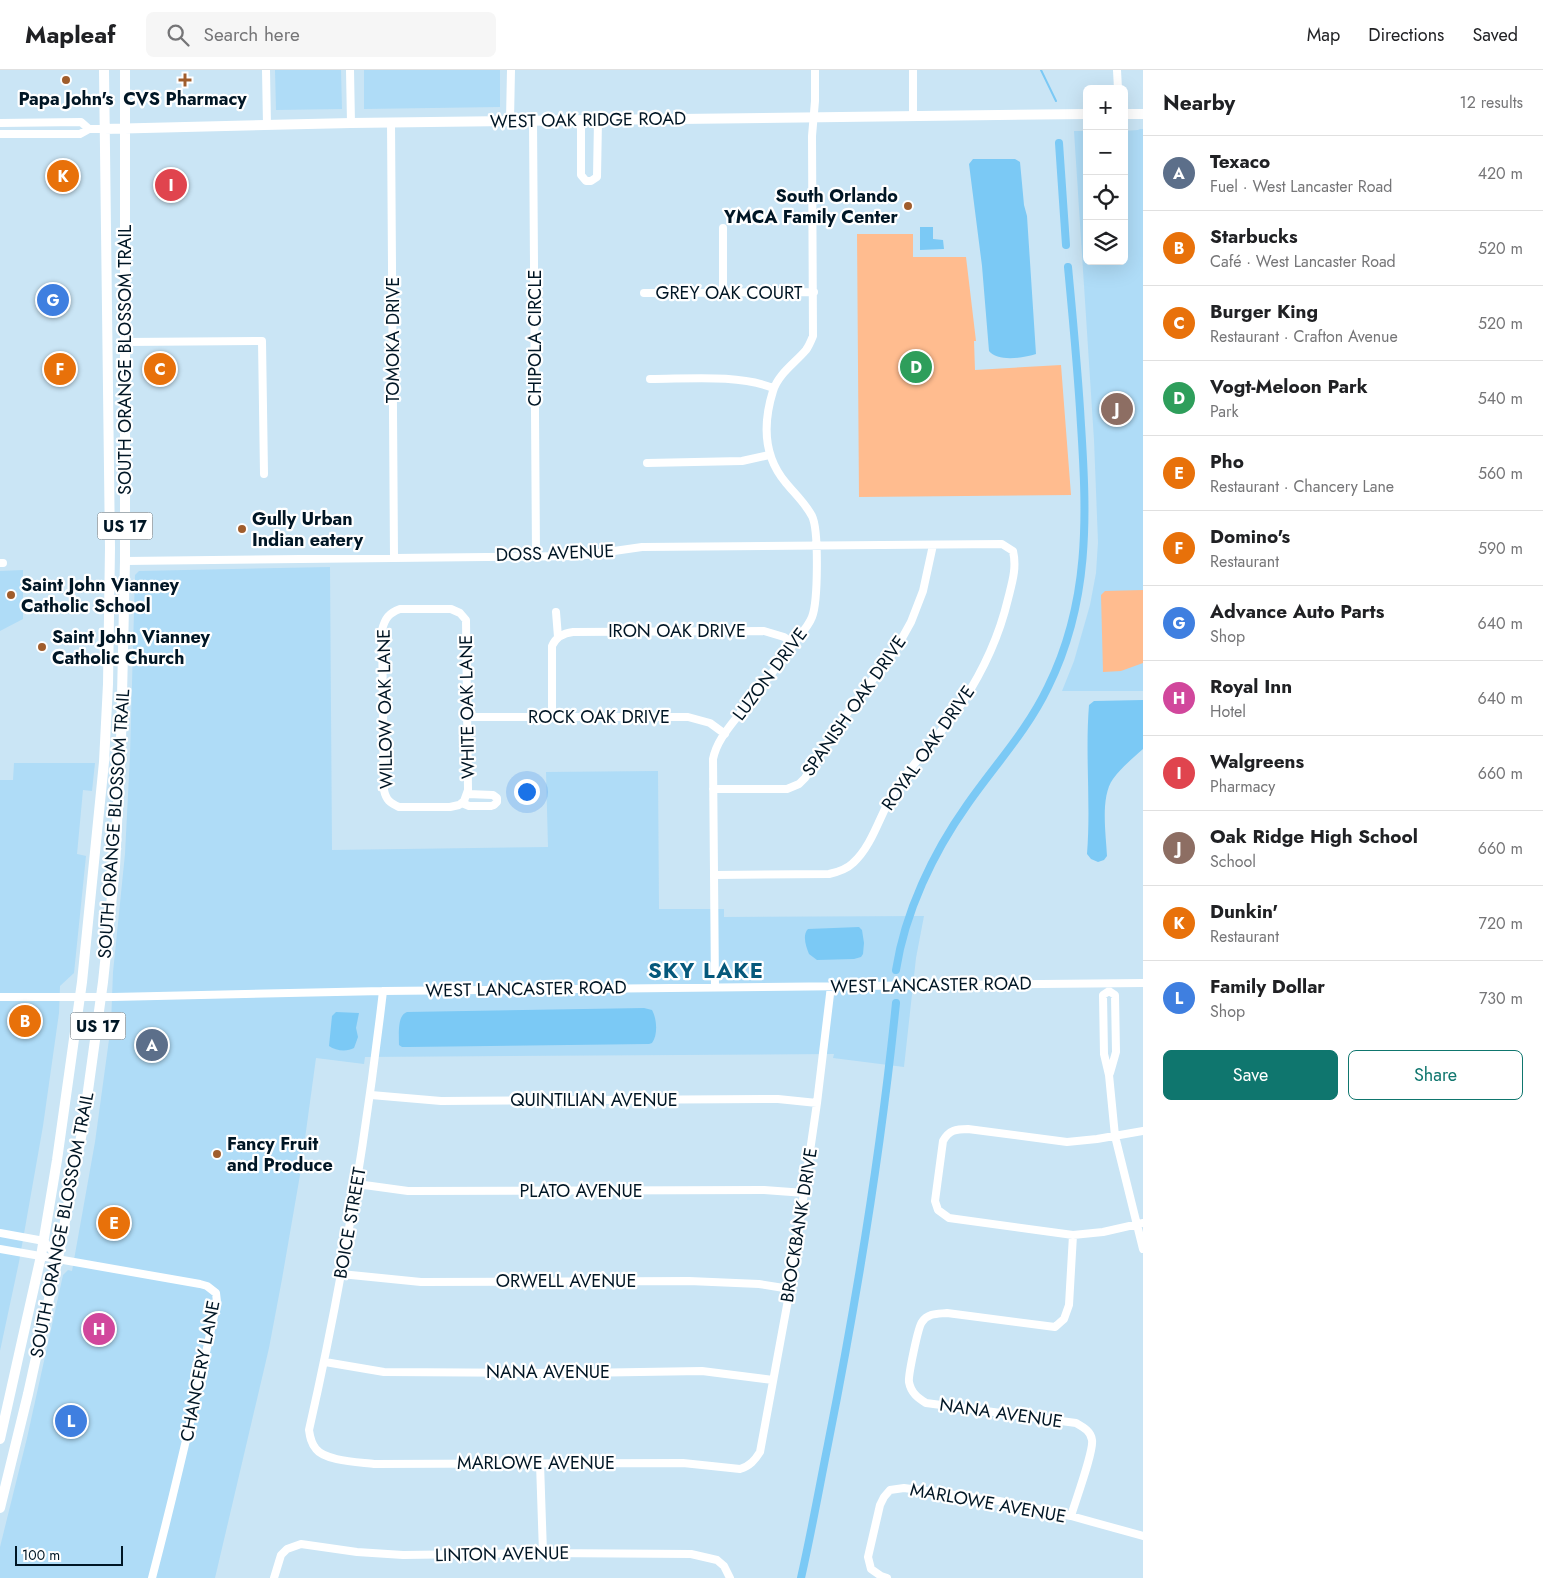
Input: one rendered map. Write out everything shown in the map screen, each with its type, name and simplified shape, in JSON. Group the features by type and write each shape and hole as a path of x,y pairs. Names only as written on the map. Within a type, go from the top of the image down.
{"main road":[{"name":"SOUTH ORANGE BLOSSOM TRAIL","path":"0,1439 41,1256 60,1144 80,996 101,794 108,684 110,548 104,70"},
{"name":"SOUTH ORANGE BLOSSOM TRAIL","path":"0,1508 28,1394 58,1258 83,1127 101,996 115,867 122,702 125,561 125,70"},
{"name":"WEST OAK RIDGE ROAD","path":"104,129 510,120 1083,114"},
{"path":"1128,114 1143,114"},
{"path":"110,548 118,557 125,561"},
{"path":"108,684 114,688 122,702"}],"street":[{"path":"266,70 267,125"},
{"path":"350,70 351,123"},
{"path":"510,120 511,70"},
{"name":"LUZON DRIVE","path":"715,987 714,751 812,618 816,595 816,547 813,518 804,503 785,482 769,456 766,438 766,417 773,388 789,366 807,349 813,336 812,136 815,70"},
{"path":"913,70 913,116"},
{"path":"1117,70 1118,85"},
{"name":"CHIPOLA CIRCLE","path":"533,120 536,556"},
{"path":"581,120 581,176 586,181 592,181 597,176 598,120"},
{"name":"WEST OAK RIDGE ROAD","path":"0,123 81,122 89,129"},
{"name":"TOMOKA DRIVE","path":"391,122 394,557"},
{"name":"WEST OAK RIDGE ROAD","path":"0,134 80,134 89,129 104,129"},
{"path":"723,292 724,228"},
{"name":"GREY OAK COURT","path":"644,293 814,292"},
{"path":"125,342 262,341 264,474"},
{"path":"650,379 742,380 760,382 773,388"},
{"path":"647,463 742,461 769,456"},
{"name":"DOSS AVENUE","path":"125,561 579,556 642,547 1002,544 1013,551"},
{"name":"SPANISH OAK DRIVE","path":"713,789 787,789 799,784 805,778 848,712 896,648 907,629 923,590 933,545"},
{"name":"ROYAL OAK DRIVE","path":"714,875 829,874 853,864 863,852 896,789 961,704 980,673 992,649 1005,612 1016,564 1013,551"},
{"name":"WILLOW OAK LANE","path":"426,609 400,609 391,612 384,620 382,630 384,790 386,798 399,807 429,807"},
{"name":"WHITE OAK LANE","path":"426,609 451,609 460,613 466,620 468,717 468,794 462,803 450,806 429,807"},
{"path":"552,716 552,651 558,637 556,612"},
{"name":"IRON OAK DRIVE","path":"558,637 565,633 573,632 764,631 784,637 794,644"},
{"name":"ROCK OAK DRIVE","path":"468,717 688,717 710,723 725,734"},
{"path":"462,803 469,806 494,806 498,802 497,798 493,795 468,794"},
{"name":"WEST LANCASTER ROAD","path":"0,997 715,987 1109,987 1143,982"},
{"name":"BROCKBANK DRIVE","path":"754,1461 760,1452 790,1289 818,1103 831,986"},
{"path":"1109,1075 1116,1052 1115,995 1109,987 1103,995 1104,1054 1109,1075 1115,1136 1140,1224 1143,1249"},
{"name":"BOICE STREET","path":"317,1451 311,1441 309,1430 324,1362 357,1184 371,1095 383,991"},
{"name":"QUINTILIAN AVENUE","path":"371,1095 441,1101 778,1099 818,1103"},
{"path":"1140,1224 1103,1232 1073,1234 949,1218 938,1210 935,1201 943,1141 947,1134 956,1129 1067,1142 1143,1131"},
{"name":"PLATO AVENUE","path":"357,1184 408,1191 764,1190 805,1193"},
{"path":"0,1233 44,1241 58,1258"},
{"name":"NANA AVENUE","path":"1071,1516 1090,1453 1092,1439 1087,1430 1076,1423 926,1403 916,1396 909,1381 919,1330 922,1321 931,1314 947,1313 1055,1326 1064,1319 1069,1305 1073,1234"},
{"path":"0,1249 58,1258"},
{"name":"CHANCERY LANE","path":"58,1258 200,1284 212,1289 217,1297 182,1460 152,1578"},
{"name":"ORWELL AVENUE","path":"341,1274 421,1282 689,1280 759,1284 790,1289"},
{"name":"NANA AVENUE","path":"324,1362 384,1372 578,1373 702,1371 772,1380"},
{"name":"MARLOWE AVENUE","path":"317,1451 335,1458 374,1464 682,1463 740,1469 747,1467 754,1461"},
{"path":"540,1463 543,1553"},
{"name":"MARLOWE AVENUE","path":"884,1577 871,1569 868,1557 880,1505 890,1490 904,1488 999,1501 1071,1516 1143,1536"},
{"name":"LINTON AVENUE","path":"274,1578 281,1555 287,1549 302,1544 357,1552 403,1555 679,1553 699,1555 717,1560 724,1566 730,1578"}],"shaded area":[{"path":"275,70 341,70 342,109 276,110"},
{"path":"364,70 500,70 500,107 364,109"},
{"path":"1143,129 1143,691 1062,691 1074,661 1090,605 1096,573 1098,542 1094,440 1074,131 1083,131 1083,265 1128,265 1128,131"},
{"path":"973,159 1015,159 1020,162 1024,205 1027,216 1036,354 1018,358 1004,358 998,357 989,351 982,266 969,164"},
{"path":"920,227 933,227 933,239 943,240 944,249 920,250"},
{"path":"857,234 913,234 913,257 966,257 976,341 974,341 975,370 1061,365 1071,495 859,497"},
{"path":"330,567 332,850 548,847 546,772 658,771 659,909 724,909 724,917 924,916 916,958 904,1067 833,1058 834,1054 365,1057 364,1064 316,1058 300,1175 269,1348 215,1578 0,1578 0,1547 27,1438 63,1275 68,1270 72,1271 95,1142 111,1025 113,972 125,854 135,575 139,571"},
{"name":"Saint John Vianney Catholic School","path":"23,570 23,619 0,631 0,571"},
{"path":"1143,590 1143,663 1121,671 1103,672 1101,595 1105,591"},
{"path":"1143,700 1143,749 1127,763 1113,779 1109,787 1105,805 1107,856 1104,860 1098,862 1091,859 1087,854 1089,705 1094,701"},
{"path":"14,763 95,763 92,791 83,790 77,854 86,856 74,973 60,986 59,1013 43,1126 19,1262 0,1351 0,780 13,780"},
{"path":"859,927 862,930 864,943 861,957 854,959 817,960 809,954 805,938 808,929"},
{"path":"644,1008 652,1010 656,1022 654,1040 649,1044 408,1047 399,1045 400,1021 407,1012"},
{"path":"336,1012 359,1013 356,1028 358,1037 354,1048 338,1050 329,1046 332,1016"}],"waterway":[{"path":"1041,70 1056,101"},
{"path":"1059,143 1066,245"},
{"path":"896,970 900,948 913,905 932,863 967,805 1040,703 1062,655 1072,623 1083,559 1084,493 1078,385 1068,267"},
{"path":"801,1578 839,1389 858,1279 876,1169 896,1003"}],"place":[{"name":"Papa John's","path":"66,80"},
{"name":"CVS Pharmacy","path":"185,80"},
{"name":"Dunkin'","path":"63,176"},
{"name":"Walgreens","path":"171,185"},
{"name":"South Orlando YMCA Family Center","path":"908,206"},
{"name":"Advance Auto Parts","path":"53,300"},
{"name":"Vogt-Meloon Park","path":"916,367"},
{"name":"Domino's","path":"60,369"},
{"name":"Burger King","path":"160,369"},
{"name":"Oak Ridge High School","path":"1117,409"},
{"name":"Gully Urban Indian eatery","path":"242,529"},
{"name":"Saint John Vianney Catholic School","path":"11,595"},
{"name":"Saint John Vianney Catholic Church","path":"42,647"},
{"name":"Starbucks","path":"25,1021"},
{"name":"Texaco","path":"152,1045"},
{"name":"Fancy Fruit and Produce","path":"217,1154"},
{"name":"Pho","path":"114,1223"},
{"name":"Royal Inn","path":"99,1329"},
{"name":"Family Dollar","path":"71,1421"}],"district":[{"name":"SKY LAKE","path":"706,970"}]}
